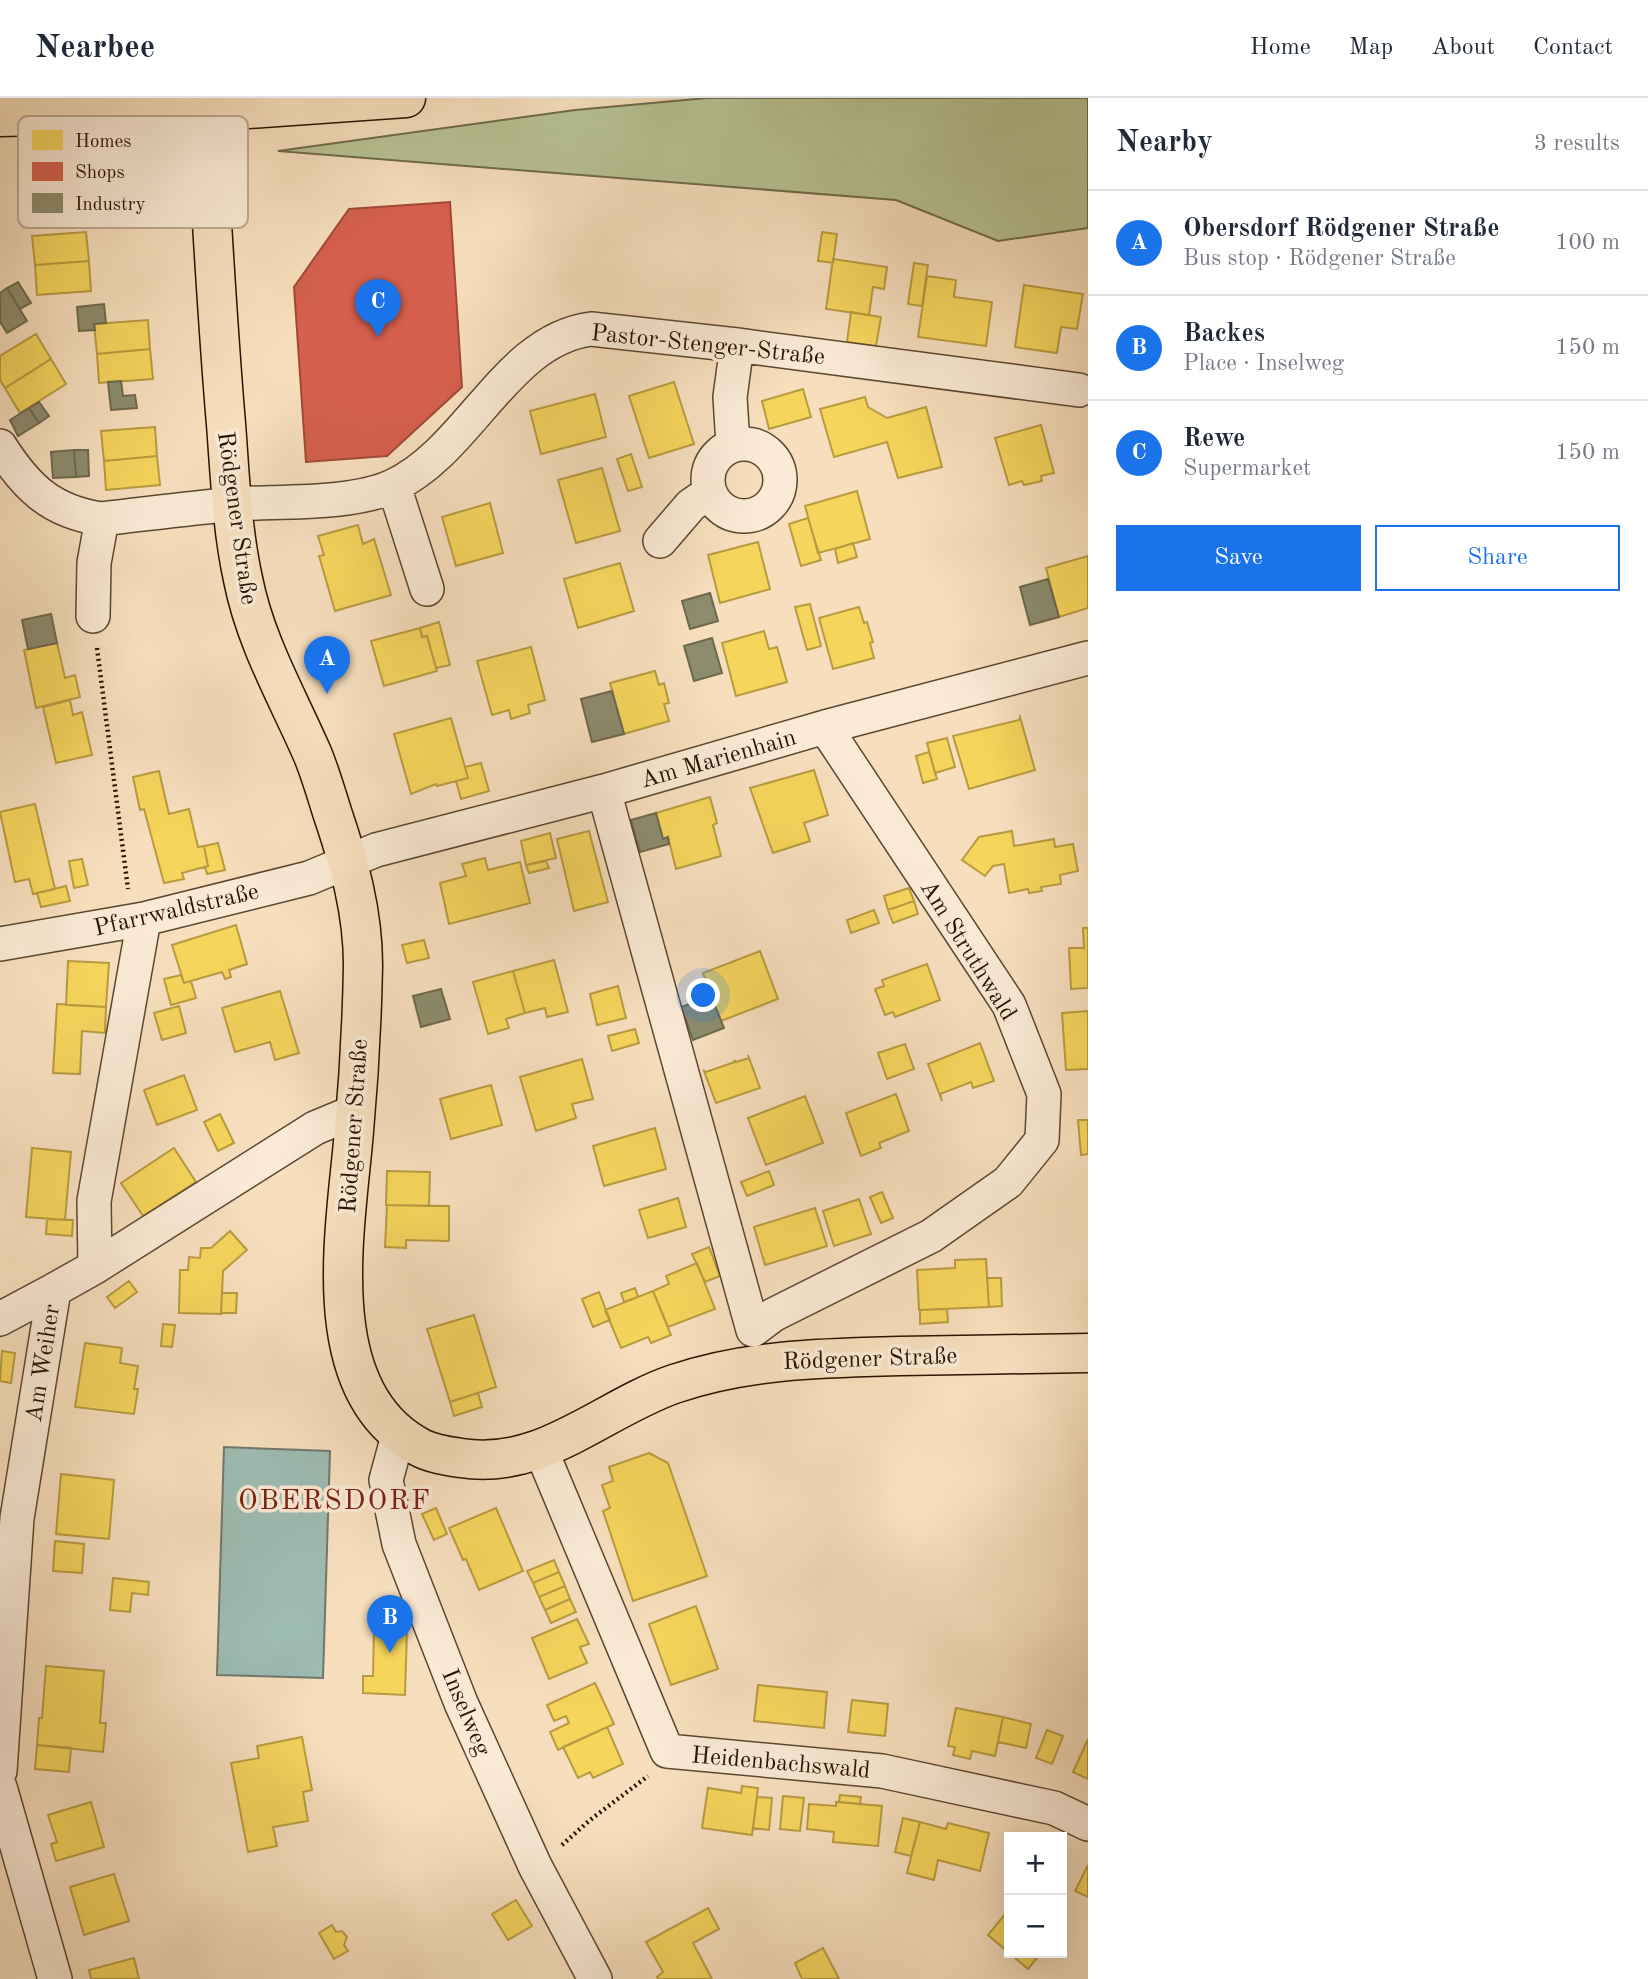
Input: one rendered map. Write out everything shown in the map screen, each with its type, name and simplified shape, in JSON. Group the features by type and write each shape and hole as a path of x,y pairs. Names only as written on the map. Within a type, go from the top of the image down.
{"main road":[{"path":"0,117 204,105 405,98"},
{"name":"Rödgener Straße","path":"213,228 232,505 242,576 253,621 315,760 349,861 360,917 363,961 356,1111 343,1263 344,1318 353,1357 367,1395 382,1417 422,1448 470,1460 494,1460 541,1450 636,1400 757,1346 830,1358 1088,1353"}],"street":[{"name":"Pastor-Stenger-Straße","path":"102,519 232,505 357,496 394,486 438,456 527,358 574,331 616,331 737,345 1079,390"},
{"path":"733,445 730,397 737,345"},
{"path":"745,443 757,446 776,461 781,485 777,497 759,513 736,515 716,503 710,492 709,469 715,459 733,445 745,443"},
{"path":"0,446 19,476 53,504 85,517 102,519 94,563 93,616"},
{"path":"394,486 427,589"},
{"path":"660,541 691,505 710,492"},
{"name":"Am Marienhain","path":"349,861 376,850 604,791 825,727 1088,658"},
{"name":"Am Struthwald","path":"757,1346 773,1315 931,1236 1009,1182 1042,1140 1044,1094 1009,1005 825,727"},
{"path":"604,791 757,1346"},
{"name":"Pfarrwaldstraße","path":"0,944 144,919 309,877 349,861"},
{"path":"95,1267 94,1201 144,919"},
{"name":"Am Weiher","path":"0,1319 95,1267 314,1128 356,1111"},
{"name":"Am Weiher","path":"0,1771 17,1518 54,1290"},
{"name":"Inselweg","path":"399,1432 386,1480 399,1545 461,1703 535,1867 595,1979"},
{"name":"Heidenbachswald","path":"541,1450 667,1751 883,1771 1054,1808 1088,1824"},
{"path":"0,1787 54,1979"}],"path":[{"path":"93,616 130,906 144,919"},
{"path":"535,1867 590,1819 659,1768 667,1751"}],"green space":[{"path":"707,98 1088,98 1088,228 998,241 896,200 278,151 575,110"}],"water":[{"path":"224,1447 330,1451 323,1678 217,1675"}],"building: Homes":[{"path":"86,232 89,261 35,265 32,236"},
{"path":"822,232 837,234 833,263 818,261"},
{"path":"833,259 887,267 884,289 873,287 869,315 826,309"},
{"path":"89,261 91,291 37,295 35,265"},
{"path":"914,263 928,265 922,306 908,304"},
{"path":"927,276 956,280 954,297 992,302 986,346 918,337"},
{"path":"1024,285 1083,294 1077,329 1061,327 1057,353 1015,347"},
{"path":"851,312 881,317 876,346 847,342"},
{"path":"148,320 150,349 97,354 94,324"},
{"path":"36,334 51,359 5,388 0,380 0,356"},
{"path":"150,349 153,379 99,383 97,354"},
{"path":"51,359 66,384 20,413 5,388"},
{"path":"674,382 694,444 649,458 629,396"},
{"path":"803,389 811,417 769,429 762,401"},
{"path":"595,394 606,437 541,454 530,411"},
{"path":"865,397 868,407 887,418 926,407 942,467 898,478 887,442 834,457 820,409"},
{"path":"1041,425 1054,473 1041,476 1042,481 1024,485 1022,481 1009,485 995,438"},
{"path":"155,427 157,456 104,461 101,431"},
{"path":"631,454 642,487 628,491 617,459"},
{"path":"157,456 160,485 106,490 104,461"},
{"path":"602,468 620,531 576,543 558,480"},
{"path":"857,491 870,539 818,553 805,506"},
{"path":"490,503 503,553 456,566 442,517"},
{"path":"808,518 821,560 801,566 789,524"},
{"path":"358,525 363,544 374,539 391,595 335,611 319,556 324,555 318,536"},
{"path":"758,542 770,589 720,603 708,555"},
{"path":"853,543 857,557 838,563 835,549"},
{"path":"1088,556 1088,608 1059,617 1046,568"},
{"path":"620,563 634,611 578,628 564,579"},
{"path":"810,604 821,646 807,650 795,607"},
{"path":"859,607 873,642 870,643 874,658 833,669 819,618"},
{"path":"439,622 450,665 436,668 427,636 422,637 420,628"},
{"path":"420,628 422,637 427,636 437,671 384,686 371,641"},
{"path":"764,631 769,649 777,647 787,682 736,696 722,643"},
{"path":"57,643 65,678 75,675 80,697 36,708 24,650"},
{"path":"531,647 545,700 528,705 530,713 511,719 509,710 492,715 477,661"},
{"path":"655,671 659,685 664,683 669,703 664,704 669,721 624,734 610,683"},
{"path":"70,700 73,715 82,712 92,755 56,763 43,707"},
{"path":"1020,717 1035,770 969,789 953,736 1019,720"},
{"path":"451,718 468,778 437,786 436,784 411,794 394,734"},
{"path":"947,738 955,767 935,773 927,743"},
{"path":"929,752 937,779 923,783 916,756"},
{"path":"481,763 489,791 461,799 456,781 468,778 465,767"},
{"path":"814,770 828,815 804,823 810,841 773,853 750,788"},
{"path":"159,771 169,814 189,809 198,847 204,846 208,866 182,873 184,879 164,883 144,809 140,810 133,777"},
{"path":"710,797 717,823 713,825 721,856 676,869 668,837 663,839 656,813"},
{"path":"35,804 55,889 33,894 29,879 15,882 0,812"},
{"path":"589,831 608,902 574,911 557,839"},
{"path":"1012,831 1014,846 1054,839 1055,847 1073,844 1078,871 1060,875 1061,884 1041,887 1042,891 1029,893 1028,889 1009,893 1004,864 993,866 985,876 962,860 979,837"},
{"path":"550,833 556,858 526,865 521,841"},
{"path":"218,843 225,870 207,874 204,846"},
{"path":"485,858 488,870 520,862 530,903 449,924 440,883 466,876 462,864"},
{"path":"82,859 88,885 74,888 69,861"},
{"path":"546,861 549,868 529,873 526,865"},
{"path":"66,886 70,901 41,907 37,893"},
{"path":"909,888 914,901 888,910 884,896"},
{"path":"914,901 918,914 893,923 888,910"},
{"path":"874,910 879,923 851,933 847,920"},
{"path":"236,925 247,964 229,970 231,977 225,979 222,972 184,983 172,945"},
{"path":"1083,928 1088,928 1088,988 1071,989 1069,948 1084,948"},
{"path":"424,940 429,958 407,963 402,945"},
{"path":"760,951 778,999 721,1021 703,973"},
{"path":"554,960 568,1012 547,1017 545,1008 525,1013 513,971"},
{"path":"68,961 109,963 106,1007 66,1005"},
{"path":"927,964 940,1000 895,1017 893,1012 885,1015 875,989 884,986 882,980"},
{"path":"513,971 525,1013 506,1019 509,1028 488,1034 473,982"},
{"path":"181,975 184,983 191,981 196,998 171,1005 164,979"},
{"path":"618,986 626,1018 597,1025 590,994"},
{"path":"280,991 299,1053 275,1060 270,1042 235,1052 222,1008"},
{"path":"57,1004 106,1007 105,1033 82,1031 80,1074 53,1073"},
{"path":"179,1006 186,1033 162,1040 154,1013"},
{"path":"1088,1011 1088,1069 1066,1070 1062,1013"},
{"path":"635,1029 639,1043 612,1051 608,1036"},
{"path":"980,1043 994,1081 973,1088 971,1082 940,1094 942,1101 928,1064"},
{"path":"905,1044 914,1069 887,1079 878,1053"},
{"path":"748,1055 760,1088 716,1103 704,1071 735,1062 734,1060 736,1062 749,1058"},
{"path":"582,1059 593,1099 572,1104 576,1118 536,1131 520,1077"},
{"path":"184,1075 197,1110 157,1125 144,1090"},
{"path":"491,1085 502,1125 451,1139 440,1099"},
{"path":"896,1094 909,1131 879,1143 881,1148 861,1156 846,1113"},
{"path":"805,1096 823,1143 766,1165 748,1118"},
{"path":"220,1114 234,1143 218,1151 204,1122"},
{"path":"1078,1120 1088,1120 1088,1154 1081,1155"},
{"path":"655,1128 666,1169 604,1186 593,1146"},
{"path":"32,1148 71,1152 65,1220 26,1217"},
{"path":"174,1148 196,1182 143,1216 121,1183"},
{"path":"387,1171 430,1172 429,1206 386,1205"},
{"path":"769,1171 774,1185 747,1196 741,1182"},
{"path":"882,1192 893,1218 881,1223 870,1197"},
{"path":"678,1198 686,1227 648,1238 639,1210"},
{"path":"859,1199 871,1234 834,1246 823,1211"},
{"path":"387,1205 449,1206 449,1241 406,1240 406,1248 385,1247"},
{"path":"815,1208 827,1246 765,1265 754,1227"},
{"path":"47,1219 73,1220 72,1236 46,1234"},
{"path":"230,1231 247,1250 223,1271 221,1314 179,1313 180,1270 188,1270 189,1257 200,1258 201,1248 211,1248"},
{"path":"709,1247 720,1276 705,1282 692,1254"},
{"path":"986,1259 989,1307 919,1310 917,1270 955,1268 955,1260"},
{"path":"697,1263 715,1309 668,1327 653,1291 669,1284 666,1276"},
{"path":"987,1278 1001,1278 1002,1306 989,1307"},
{"path":"129,1281 137,1292 115,1308 107,1297"},
{"path":"635,1288 638,1297 624,1302 621,1293"},
{"path":"653,1291 671,1335 651,1343 648,1337 621,1348 605,1310"},
{"path":"599,1292 610,1320 593,1327 582,1299"},
{"path":"222,1293 237,1293 236,1313 221,1313"},
{"path":"947,1309 948,1322 920,1324 920,1310"},
{"path":"474,1315 496,1387 450,1402 427,1329"},
{"path":"163,1324 175,1325 172,1347 161,1346"},
{"path":"85,1343 122,1348 120,1363 138,1366 134,1414 75,1407"},
{"path":"2,1351 15,1353 11,1383 0,1381"},
{"path":"478,1393 482,1407 454,1416 450,1402"},
{"path":"649,1453 668,1463 707,1576 633,1601 603,1511 610,1508 602,1485 613,1481 609,1467"},
{"path":"61,1474 114,1480 109,1539 56,1534"},
{"path":"436,1508 447,1534 434,1540 422,1514"},
{"path":"496,1508 523,1571 479,1590 449,1528"},
{"path":"55,1541 84,1544 82,1573 53,1571"},
{"path":"554,1560 559,1572 533,1583 527,1571"},
{"path":"559,1572 565,1586 539,1597 533,1583"},
{"path":"113,1578 149,1582 148,1595 132,1593 130,1612 110,1610"},
{"path":"565,1586 570,1599 545,1610 539,1597"},
{"path":"570,1599 576,1612 551,1623 545,1610"},
{"path":"696,1606 718,1669 671,1685 649,1624"},
{"path":"577,1619 589,1644 580,1647 587,1663 549,1679 532,1638"},
{"path":"374,1628 407,1629 405,1695 363,1693 363,1676 373,1676"},
{"path":"46,1666 104,1671 100,1723 106,1723 103,1752 37,1745"},
{"path":"595,1683 614,1724 558,1750 550,1732 569,1723 566,1716 554,1721 547,1705"},
{"path":"758,1685 827,1692 824,1728 754,1721"},
{"path":"852,1700 888,1704 885,1736 848,1732"},
{"path":"956,1708 1003,1717 995,1756 972,1751 970,1759 953,1755 955,1747 948,1746"},
{"path":"1003,1717 1031,1724 1026,1748 998,1742"},
{"path":"607,1727 623,1764 593,1778 590,1772 578,1778 563,1747"},
{"path":"1047,1730 1063,1736 1052,1764 1036,1758"},
{"path":"302,1737 312,1790 303,1792 308,1821 273,1827 277,1846 248,1852 231,1763 259,1758 257,1746"},
{"path":"1088,1739 1088,1779 1073,1772"},
{"path":"37,1745 71,1748 69,1772 35,1769"},
{"path":"742,1786 758,1788 752,1835 702,1828 708,1788 741,1793"},
{"path":"840,1795 861,1797 860,1804 839,1802"},
{"path":"783,1796 804,1798 800,1831 780,1829"},
{"path":"757,1797 772,1798 769,1830 753,1828"},
{"path":"91,1802 104,1847 56,1861 51,1844 57,1842 48,1815"},
{"path":"836,1802 882,1806 878,1846 833,1842 834,1832 807,1829 809,1804 836,1806"},
{"path":"903,1818 920,1822 911,1856 895,1852"},
{"path":"920,1822 946,1829 948,1823 989,1833 980,1871 938,1860 934,1880 907,1873"},
{"path":"1088,1865 1088,1897 1075,1891"},
{"path":"114,1874 129,1921 84,1935 70,1887"},
{"path":"516,1900 532,1926 508,1940 492,1914"},
{"path":"708,1908 719,1929 693,1943 712,1979 658,1979 663,1972 646,1942"},
{"path":"1004,1915 1004,1949 988,1935"},
{"path":"332,1925 336,1932 342,1931 347,1937 344,1945 348,1951 334,1959 319,1933"},
{"path":"823,1948 839,1979 802,1979 795,1963"},
{"path":"134,1958 139,1979 91,1979 89,1970"},
{"path":"1015,1958 1037,1958 1028,1969"}],"building: Shops":[{"path":"450,202 462,387 387,456 306,462 294,287 349,209"}],"building: Industry":[{"path":"18,282 31,303 20,309 7,288"},
{"path":"7,288 27,321 7,333 0,322 0,293"},
{"path":"104,304 106,323 94,324 95,330 79,331 77,307"},
{"path":"121,381 123,396 135,395 137,408 111,410 108,382"},
{"path":"39,402 49,416 39,423 29,408"},
{"path":"29,408 39,423 18,436 10,420"},
{"path":"74,450 76,477 53,478 51,452"},
{"path":"74,450 88,450 89,476 76,477"},
{"path":"1048,579 1059,617 1030,625 1020,587"},
{"path":"710,593 718,621 690,629 682,601"},
{"path":"51,614 57,643 28,649 22,620"},
{"path":"712,638 722,673 694,681 684,646"},
{"path":"612,691 624,734 592,742 581,699"},
{"path":"656,813 663,839 668,837 669,844 640,852 631,820"},
{"path":"441,989 450,1019 421,1027 413,996"},
{"path":"711,996 724,1028 693,1040 681,1007"}],"place":[{"name":"Rewe","path":"378,337"},
{"name":"Obersdorf Rödgener Straße","path":"327,694"},
{"name":"Backes","path":"390,1653"}],"district":[{"name":"OBERSDORF","path":"335,1499"}]}
